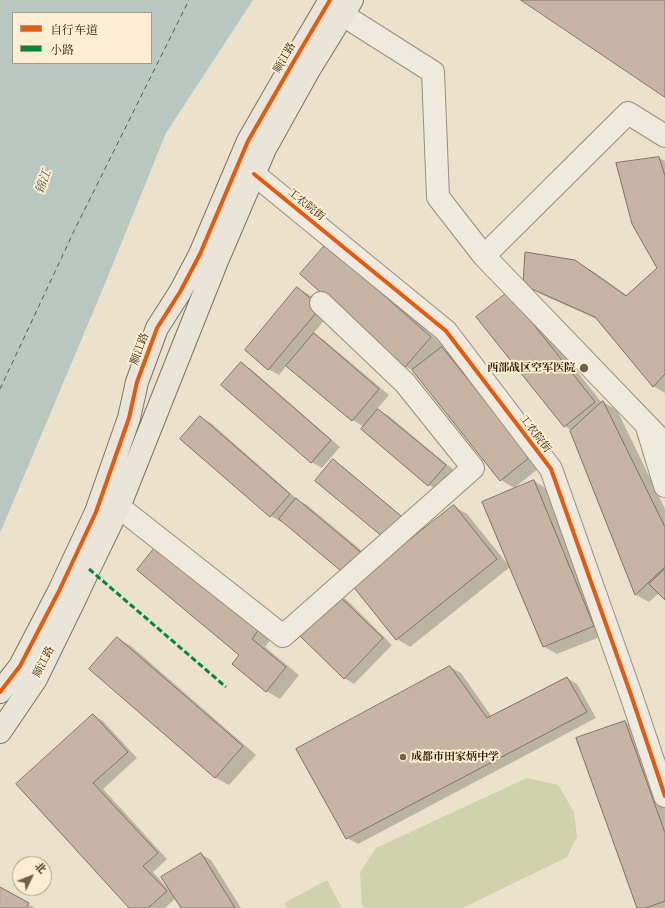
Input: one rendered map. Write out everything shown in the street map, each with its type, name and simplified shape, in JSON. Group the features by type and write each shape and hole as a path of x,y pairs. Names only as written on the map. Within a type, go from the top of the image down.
{"main road":[{"name":"顺江路","path":"0,732 36,679 76,599 119,507 217,261 268,142 309,70 341,5"},
{"name":"顺江路","path":"0,692 20,666 59,591 96,512 129,418 137,382 157,328 180,292 200,254 248,141 294,61 341,5"}],"street":[{"path":"341,5 434,72 438,197 484,256 665,444"},
{"path":"484,256 628,113 665,136"},
{"name":"工农院街","path":"254,174 446,331 551,470 631,695 665,796"},
{"path":"119,507 283,636 473,468 405,382 321,303"},
{"path":"646,424 665,486"}],"green space":[{"path":"527,778 558,785 574,812 577,837 567,857 463,908 365,908 362,905 360,872 376,848"},
{"path":"327,880 342,908 287,908 284,903"}],"water":[{"name":"锦江","path":"0,0 253,0 166,133 104,286 0,533"}],"building":[{"path":"521,0 665,0 665,97"},
{"path":"659,157 665,176 665,374 653,387 595,317 523,285 525,252 575,260 626,296 657,268 632,224 616,163"},
{"path":"326,244 431,337 405,367 300,274"},
{"path":"297,287 321,307 268,370 245,350"},
{"path":"508,292 595,402 564,427 476,317"},
{"path":"314,333 379,389 352,421 286,366"},
{"path":"442,347 530,457 500,481 412,370"},
{"path":"241,362 331,440 311,463 221,385"},
{"path":"603,401 665,527 665,567 635,595 570,431"},
{"path":"378,409 446,465 428,486 361,429"},
{"path":"200,416 290,494 270,517 180,439"},
{"path":"333,459 401,516 383,537 315,481"},
{"path":"534,480 594,626 543,647 482,502"},
{"path":"296,498 364,555 347,576 279,519"},
{"path":"454,505 497,559 396,640 352,585"},
{"path":"157,545 259,629 252,639 286,667 266,692 232,664 239,655 137,570"},
{"path":"665,569 665,600 649,584"},
{"path":"336,593 383,638 344,679 297,633"},
{"path":"117,637 243,746 215,778 89,669"},
{"path":"450,666 487,718 567,677 587,712 346,839 296,749"},
{"path":"93,714 128,752 93,783 158,853 143,866 167,891 148,908 129,908 16,784"},
{"path":"625,721 665,833 665,901 646,908 637,908 576,738"},
{"path":"201,853 235,908 181,908 161,877"},
{"path":"0,887 12,894 12,896 16,896 29,903 26,908 0,908"}],"ferry route":[{"path":"0,389 75,229 189,0"}],"marked path":[{"path":"89,569 226,687"}],"cycle path":[{"path":"0,692 20,666 59,591 96,512 129,418 137,382 157,328 180,292 200,254 248,141 330,0"},
{"path":"254,174 446,331 551,469 665,796"}],"place":[{"name":"西部战区空军医院","path":"584,368"},
{"name":"成都市田家炳中学","path":"403,757"}]}
